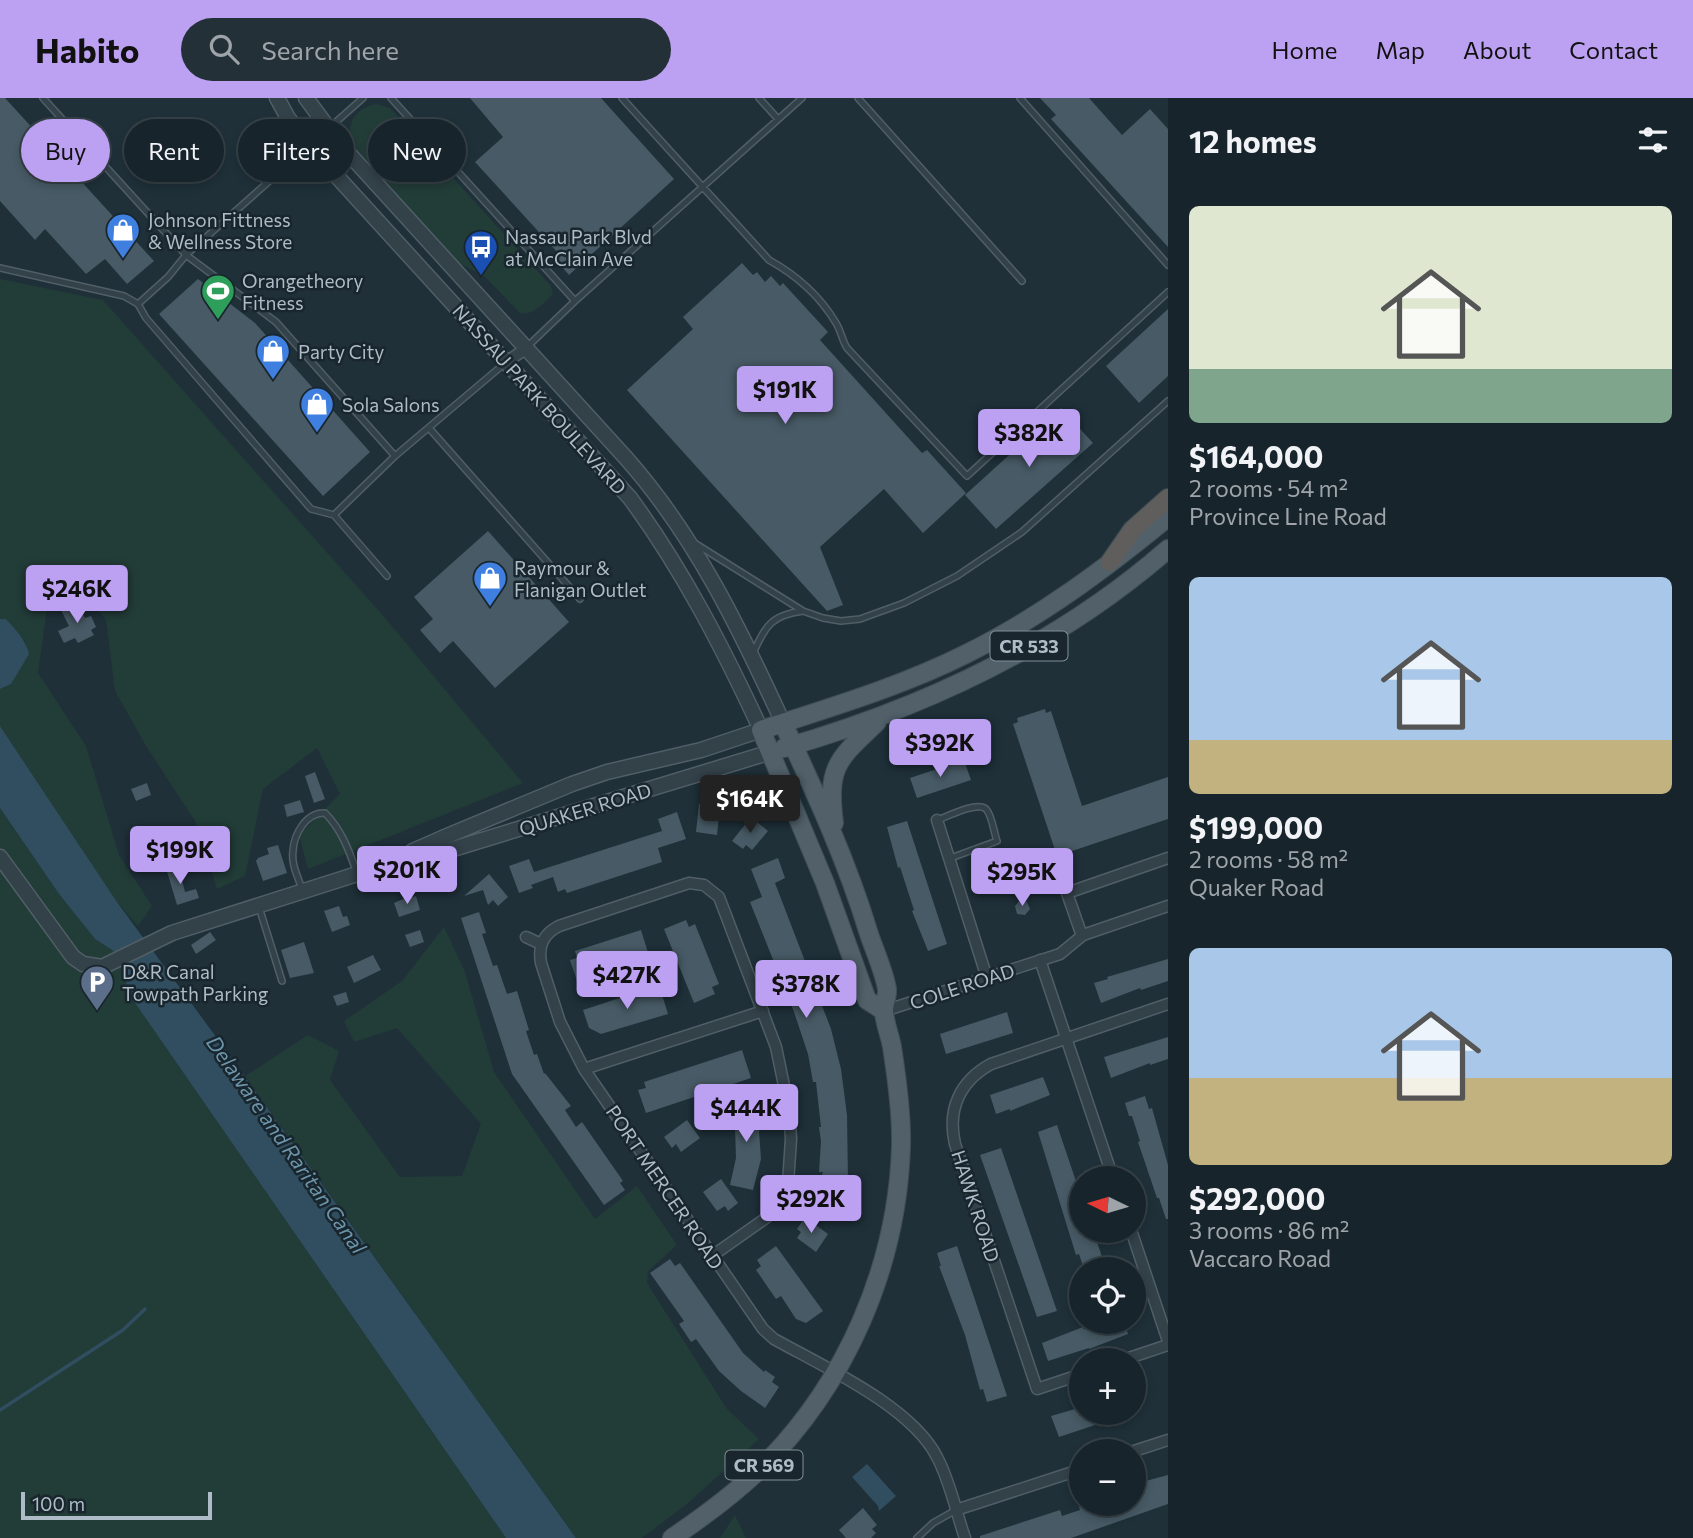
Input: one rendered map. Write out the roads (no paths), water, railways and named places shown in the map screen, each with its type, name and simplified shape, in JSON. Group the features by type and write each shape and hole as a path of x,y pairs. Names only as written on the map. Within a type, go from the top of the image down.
{"highway":[{"path":"1110,562 1132,530 1168,498"}],"main road":[{"name":"CR 533","path":"761,730 880,692 966,654 1046,608 1168,517"},
{"name":"CR 533","path":"771,752 882,717 955,686 1019,652 1082,613 1167,551"},
{"path":"836,843 831,800 833,773 846,751 882,717"},
{"name":"CR 569","path":"672,1538 730,1496 760,1469 797,1428 835,1373 869,1304 882,1266 892,1227 898,1184 900,1112 892,1047 884,1011 887,991 862,911 836,843 783,723"},
{"name":"CR 569","path":"761,730 825,883 867,1000 884,1011"}],"street":[{"name":"NASSAU PARK BOULEVARD","path":"277,98 289,119"},
{"name":"NASSAU PARK BOULEVARD","path":"306,98 321,119"},
{"name":"NASSAU PARK BOULEVARD","path":"354,158 650,485 688,539 752,656 783,723"},
{"name":"NASSAU PARK BOULEVARD","path":"343,182 630,499 659,538 682,576 761,730"},
{"path":"506,362 527,348"},
{"name":"QUAKER ROAD","path":"398,861 413,851 572,783 701,750 761,730"},
{"name":"QUAKER ROAD","path":"0,857 56,937 73,957 92,967 112,963 172,933 302,891 398,861 432,855 771,752"},
{"path":"937,820 987,978"},
{"path":"1082,936 1067,894 1168,858"},
{"path":"526,937 541,944 546,935 559,926 689,883 706,880 721,901 776,1047 789,1110 791,1139 788,1183 784,1196 766,1218 712,1256"},
{"name":"COLE ROAD","path":"884,1011 1060,954 1082,936 1168,906"},
{"name":"PORT MERCER ROAD","path":"541,944 541,963 560,1021 584,1069 763,1329 774,1339 898,1411 927,1439 944,1473 965,1538"},
{"path":"1040,960 1109,1166"},
{"path":"1066,1039 1168,1004"},
{"path":"584,1069 763,1011"},
{"name":"HAWK ROAD","path":"1066,1039 991,1064 979,1071 965,1085 955,1104 952,1130 1037,1389 1069,1378"},
{"path":"1135,1243 1168,1343 1146,1351"},
{"path":"1146,1447 1168,1440"},
{"path":"956,1510 1069,1473"}],"lane":[{"path":"43,98 186,255 276,322 395,456"},
{"path":"339,119 363,98"},
{"path":"391,98 575,301"},
{"path":"622,98 769,260 794,274 827,309 847,348 967,476 1168,292"},
{"path":"759,98 778,119"},
{"path":"527,348 575,301 802,98"},
{"path":"858,98 1022,281"},
{"path":"1020,98 1168,265"},
{"path":"138,304 168,277 186,255 268,182"},
{"path":"0,268 124,296 138,304 146,318 312,509 334,515 387,576"},
{"path":"334,515 395,456 506,362"},
{"path":"688,539 803,611 841,621 860,619 904,603 957,576 1022,532 1168,401"},
{"path":"429,428 580,598"},
{"path":"752,656 772,620 786,613 803,611"},
{"path":"937,820 981,807 988,812 997,841 948,859"},
{"path":"302,891 293,851 298,833 307,819 314,814 325,813 332,820 350,853 357,874"},
{"path":"258,905 282,981"},
{"path":"917,1538 933,1523 956,1510"}],"water":[{"path":"0,619 6,619 17,631 29,654 11,684 0,689"},
{"name":"Delaware and Raritan Canal","path":"0,726 117,902 576,1538 506,1538 126,990 127,972 112,950 95,939 59,894 0,808"},
{"path":"867,1464 896,1496 879,1511 878,1506 852,1477"}],"waterway":[{"path":"0,1410 123,1330 145,1309"}],"place":[{"name":"Johnson Fittness & Wellness Store","path":"123,260"},
{"name":"Nassau Park Blvd at McClain Ave","path":"481,277"},
{"name":"Orangetheory Fitness","path":"218,321"},
{"name":"Party City","path":"273,381"},
{"name":"Sola Salons","path":"317,434"},
{"name":"Raymour & Flanigan Outlet","path":"490,608"},
{"name":"D&R Canal Towpath Parking","path":"97,1012"}]}
